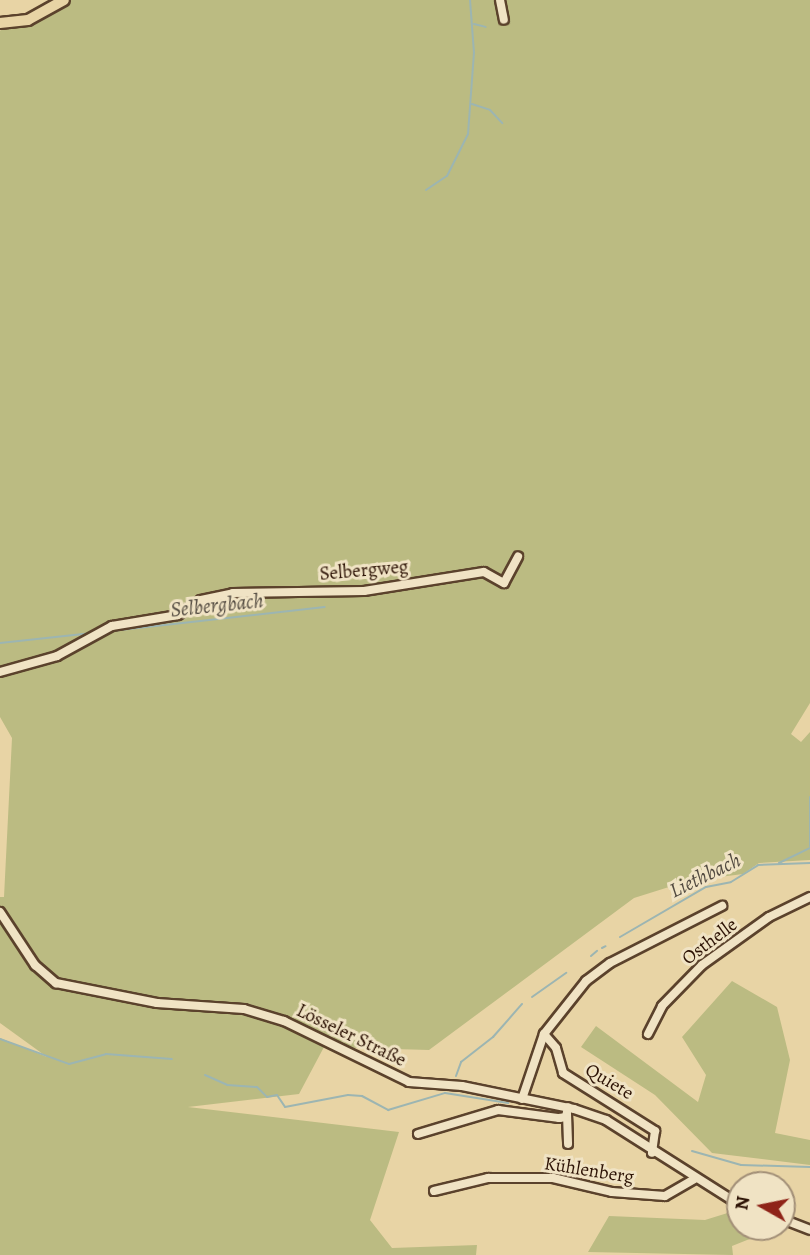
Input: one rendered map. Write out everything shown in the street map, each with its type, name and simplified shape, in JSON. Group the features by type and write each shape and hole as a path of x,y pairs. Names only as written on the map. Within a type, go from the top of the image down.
{"main road":[{"path":"0,23 29,20 64,0"}],"street":[{"path":"500,0 505,20"},
{"name":"Selbergweg","path":"0,671 57,656 112,626 178,615 201,600 233,593 364,591 484,572 504,583 518,557"},
{"name":"Osthelle","path":"648,1034 662,1006 702,965 769,917 810,897"},
{"path":"522,1099 544,1034 586,981 610,964 722,906"},
{"name":"Lösseler Straße","path":"0,912 35,965 56,983 157,1003 244,1009 285,1021 409,1082 458,1085 606,1120 652,1153 726,1197"},
{"name":"Quiete","path":"544,1034 556,1048 563,1073 655,1131 652,1153"},
{"path":"418,1134 498,1110 517,1110 534,1117 568,1111"},
{"name":"Kühlenberg","path":"568,1111 568,1144"},
{"name":"Kühlenberg","path":"434,1191 448,1192 488,1178 553,1178 612,1192 665,1196 688,1186 694,1179"}],"green space":[{"path":"66,0 810,0 810,703 791,734 801,742 810,732 810,860 759,863 743,874 688,881 634,898 429,1050 324,1047 299,1094 188,1107 399,1132 370,1220 392,1248 477,1245 476,1255 0,1255 0,1038 47,1057 0,1023 0,897 4,897 12,738 0,717 0,31 6,24"},
{"path":"732,981 777,1007 790,1060 775,1133 810,1140 810,1165 712,1153 655,1095 581,1047 596,1026 698,1102 706,1075 682,1037"},
{"path":"726,1213 726,1241 745,1241 732,1246 733,1255 588,1252 609,1216 705,1220"}],"waterway":[{"path":"426,190 447,176 468,134 474,53 470,0"},
{"path":"474,24 486,27"},
{"path":"472,104 490,110 502,123"},
{"name":"Selbergbach","path":"111,631 325,607"},
{"name":"Selbergbach","path":"0,643 92,633"},
{"path":"810,797 810,846"},
{"path":"779,863 810,848"},
{"name":"Liethbach","path":"620,937 706,887 731,882 758,865 810,863"},
{"name":"Liethbach","path":"602,948 606,946"},
{"name":"Liethbach","path":"591,956 597,951"},
{"name":"Liethbach","path":"532,997 566,973"},
{"name":"Liethbach","path":"456,1076 461,1062 493,1037 522,1004"},
{"path":"0,1039 69,1064 106,1054 172,1059"},
{"path":"205,1075 227,1085 257,1087 267,1097 277,1095 285,1107 348,1095 362,1096 388,1110 445,1093 508,1103"},
{"path":"692,1151 741,1165 810,1167"}]}
